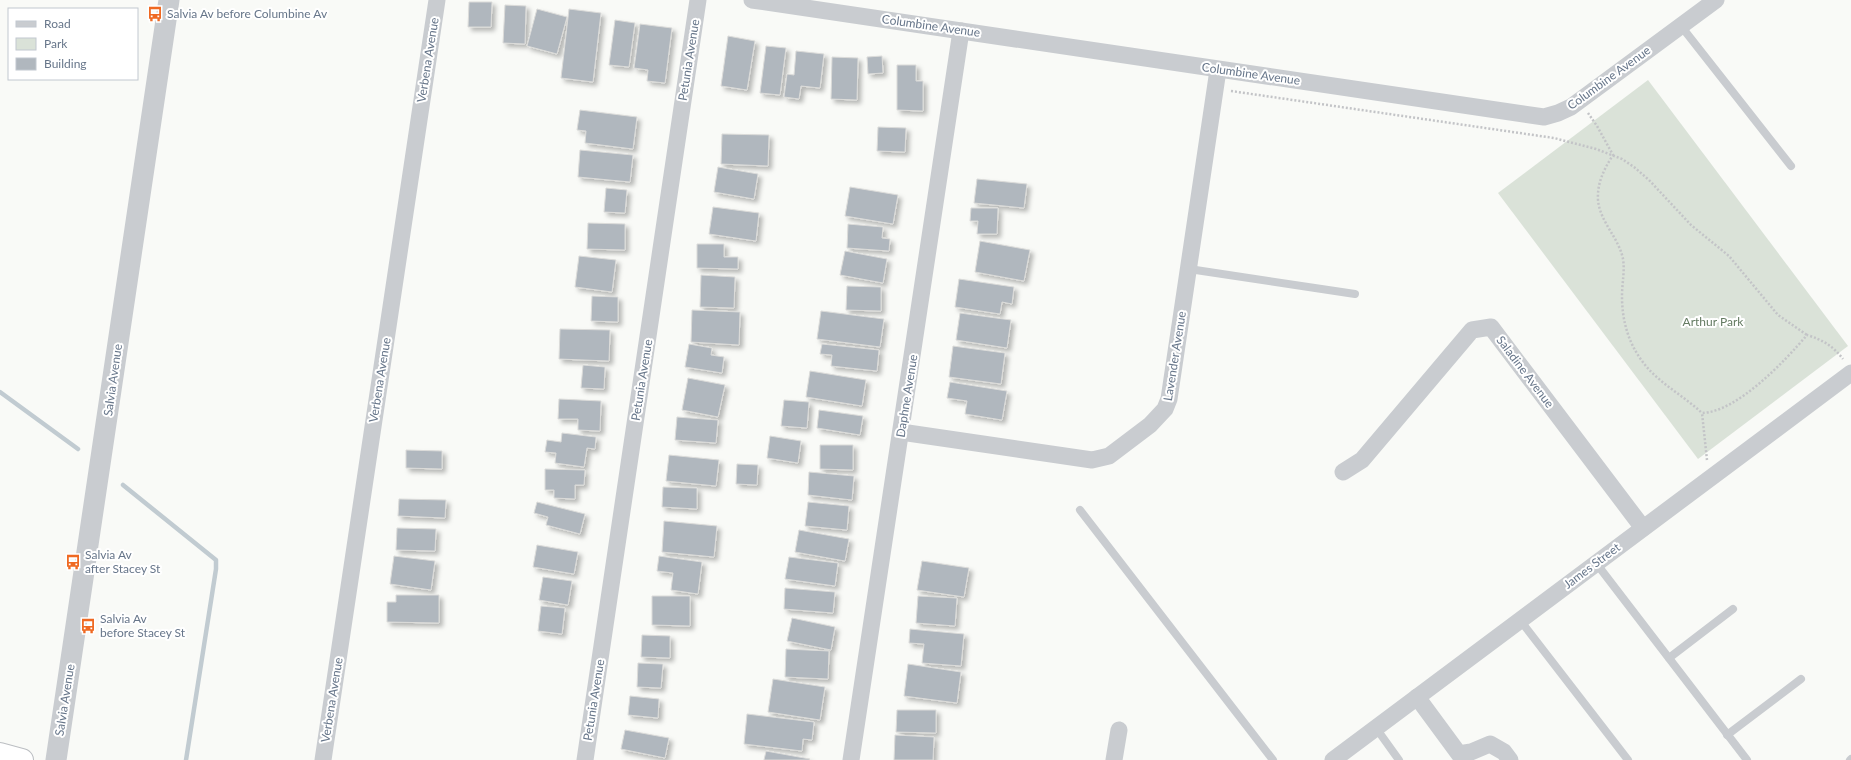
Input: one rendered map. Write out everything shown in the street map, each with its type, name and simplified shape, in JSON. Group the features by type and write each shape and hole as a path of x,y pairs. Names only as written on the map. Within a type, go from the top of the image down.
{"street":[{"name":"Salvia Avenue","path":"56,760 169,0"},
{"name":"Verbena Avenue","path":"323,760 437,0"},
{"name":"Petunia Avenue","path":"585,760 698,0"},
{"name":"Columbine Avenue","path":"752,0 1536,116 1558,113 1579,101 1715,0"},
{"name":"Daphne Avenue","path":"851,760 962,31"},
{"name":"Lavender Avenue","path":"901,432 1084,460 1101,459 1109,456 1150,425 1165,409 1169,399 1218,70"},
{"name":"Saladine Avenue","path":"1343,472 1362,460 1472,330 1491,327 1643,528"},
{"name":"James Street","path":"1333,760 1643,528 1710,481 1849,368"},
{"path":"1417,697 1459,754 1471,752 1490,744 1504,752 1510,760"},
{"path":"1114,760 1118,730"}],"lane":[{"path":"1681,26 1791,166"},
{"path":"1188,269 1355,294"},
{"path":"1080,510 1273,760"},
{"path":"1596,563 1747,760"},
{"path":"1669,658 1732,609"},
{"path":"1520,620 1628,760"},
{"path":"1727,735 1801,679"},
{"path":"1376,728 1400,760"}],"path":[{"path":"1230,91 1554,138 1571,141 1622,159 1649,180 1691,225 1729,256 1778,315 1807,335 1819,338 1830,345 1849,368"},
{"path":"1579,101 1597,126 1613,155"},
{"path":"1613,155 1604,169 1600,181 1598,200 1604,219 1623,258 1624,266 1622,295 1626,329 1632,345 1642,362 1654,375 1702,413 1711,413 1755,387 1782,363 1807,335"},
{"path":"1702,413 1710,481"}],"green space":[{"name":"Arthur Park","path":"1648,80 1848,346 1698,459 1498,193"}],"building":[{"path":"469,2 492,2 491,27 468,27"},
{"path":"505,5 526,6 525,44 503,43"},
{"path":"537,9 567,17 557,54 527,46"},
{"path":"569,9 601,13 593,82 561,78"},
{"path":"615,20 635,23 629,67 609,65"},
{"path":"640,24 672,28 665,83 647,81 648,70 634,68"},
{"path":"728,36 755,41 747,90 721,86"},
{"path":"766,46 786,48 780,95 760,93"},
{"path":"796,51 824,54 820,88 801,86 799,99 784,97 787,74 794,75"},
{"path":"882,56 883,73 868,74 867,57"},
{"path":"832,57 858,58 857,100 831,99"},
{"path":"897,65 916,65 916,81 923,81 923,111 897,110"},
{"path":"580,110 637,117 633,149 585,143 586,131 577,130"},
{"path":"878,127 906,128 905,152 877,151"},
{"path":"722,134 769,135 768,166 721,164"},
{"path":"580,150 633,155 630,182 578,177"},
{"path":"718,167 758,174 754,199 714,192"},
{"path":"977,179 1027,184 1024,208 974,203"},
{"path":"850,187 898,195 893,224 845,216"},
{"path":"606,188 627,190 625,213 604,212"},
{"path":"713,207 759,213 756,241 709,234"},
{"path":"971,208 998,208 997,234 977,234 978,221 970,221"},
{"path":"588,223 625,224 625,250 587,249"},
{"path":"848,224 883,227 882,238 890,239 889,251 847,248"},
{"path":"980,241 1030,250 1024,281 975,272"},
{"path":"697,244 724,244 724,257 738,257 738,269 697,268"},
{"path":"845,251 887,259 883,283 840,275"},
{"path":"579,256 616,260 612,292 575,287"},
{"path":"701,275 735,277 734,308 700,307"},
{"path":"959,279 1014,287 1012,304 1002,302 1000,314 955,307"},
{"path":"847,286 881,287 881,311 846,310"},
{"path":"592,296 618,297 618,322 591,321"},
{"path":"692,310 740,312 739,345 691,342"},
{"path":"821,311 884,319 880,347 817,339"},
{"path":"960,313 1011,320 1007,348 956,340"},
{"path":"560,329 610,330 609,361 559,359"},
{"path":"689,344 712,348 711,355 724,357 722,373 685,367"},
{"path":"822,344 879,350 877,371 831,366 832,355 820,354"},
{"path":"953,346 1005,353 1001,384 949,377"},
{"path":"583,365 605,367 604,389 581,388"},
{"path":"810,371 866,380 862,406 806,397"},
{"path":"688,378 725,385 718,417 682,410"},
{"path":"950,382 1007,391 1002,420 965,414 967,401 947,398"},
{"path":"559,399 601,401 600,431 578,430 578,419 558,419"},
{"path":"784,400 809,402 807,428 781,426"},
{"path":"819,410 863,416 860,435 817,428"},
{"path":"677,417 718,420 716,443 675,440"},
{"path":"562,433 596,437 595,449 587,448 584,467 555,463 556,453 545,452 547,440 561,442"},
{"path":"770,436 801,441 798,463 767,458"},
{"path":"820,445 853,445 853,470 820,469"},
{"path":"406,450 442,451 442,469 406,468"},
{"path":"669,455 719,460 716,486 666,481"},
{"path":"737,464 758,465 757,485 736,484"},
{"path":"545,469 585,470 584,485 575,485 575,499 554,498 554,490 545,490"},
{"path":"809,472 854,476 852,500 808,495"},
{"path":"663,487 697,488 697,509 662,507"},
{"path":"399,499 446,500 445,518 398,516"},
{"path":"537,502 585,514 580,534 546,525 548,517 534,513"},
{"path":"808,502 849,506 847,530 805,526"},
{"path":"664,521 717,526 714,557 662,552"},
{"path":"397,528 436,529 435,551 396,550"},
{"path":"799,530 849,539 845,561 795,552"},
{"path":"537,545 578,552 574,574 533,567"},
{"path":"394,556 435,561 431,590 390,584"},
{"path":"659,556 702,562 698,594 671,590 673,573 657,571"},
{"path":"789,557 838,563 835,586 785,579"},
{"path":"922,561 969,568 964,597 917,590"},
{"path":"543,577 572,581 568,605 539,600"},
{"path":"785,588 835,592 833,613 784,609"},
{"path":"396,595 439,595 439,623 387,622 387,602 396,602"},
{"path":"652,596 690,596 690,626 652,625"},
{"path":"918,596 957,598 955,626 916,623"},
{"path":"541,606 565,608 562,634 538,631"},
{"path":"792,618 835,627 831,650 787,641"},
{"path":"910,629 964,634 961,666 922,663 924,644 909,643"},
{"path":"642,635 670,636 670,658 641,657"},
{"path":"786,649 829,651 828,679 785,677"},
{"path":"638,663 663,664 661,688 637,687"},
{"path":"908,664 961,672 957,703 904,696"},
{"path":"773,679 825,687 820,720 768,712"},
{"path":"630,696 659,699 658,718 628,715"},
{"path":"897,710 936,710 936,733 896,732"},
{"path":"747,714 814,722 812,740 803,739 802,751 744,744"},
{"path":"625,730 669,738 665,758 621,749"},
{"path":"895,735 934,737 933,760 894,760"},
{"path":"766,751 810,759 764,760"}],"waterway":[{"path":"0,392 78,449"},
{"path":"123,485 216,560 216,569 186,760"}],"place":[{"name":"Salvia Av before Columbine Av","path":"155,14"},
{"name":"Salvia Av after Stacey St","path":"73,562"},
{"name":"Salvia Av before Stacey St","path":"88,626"}]}
